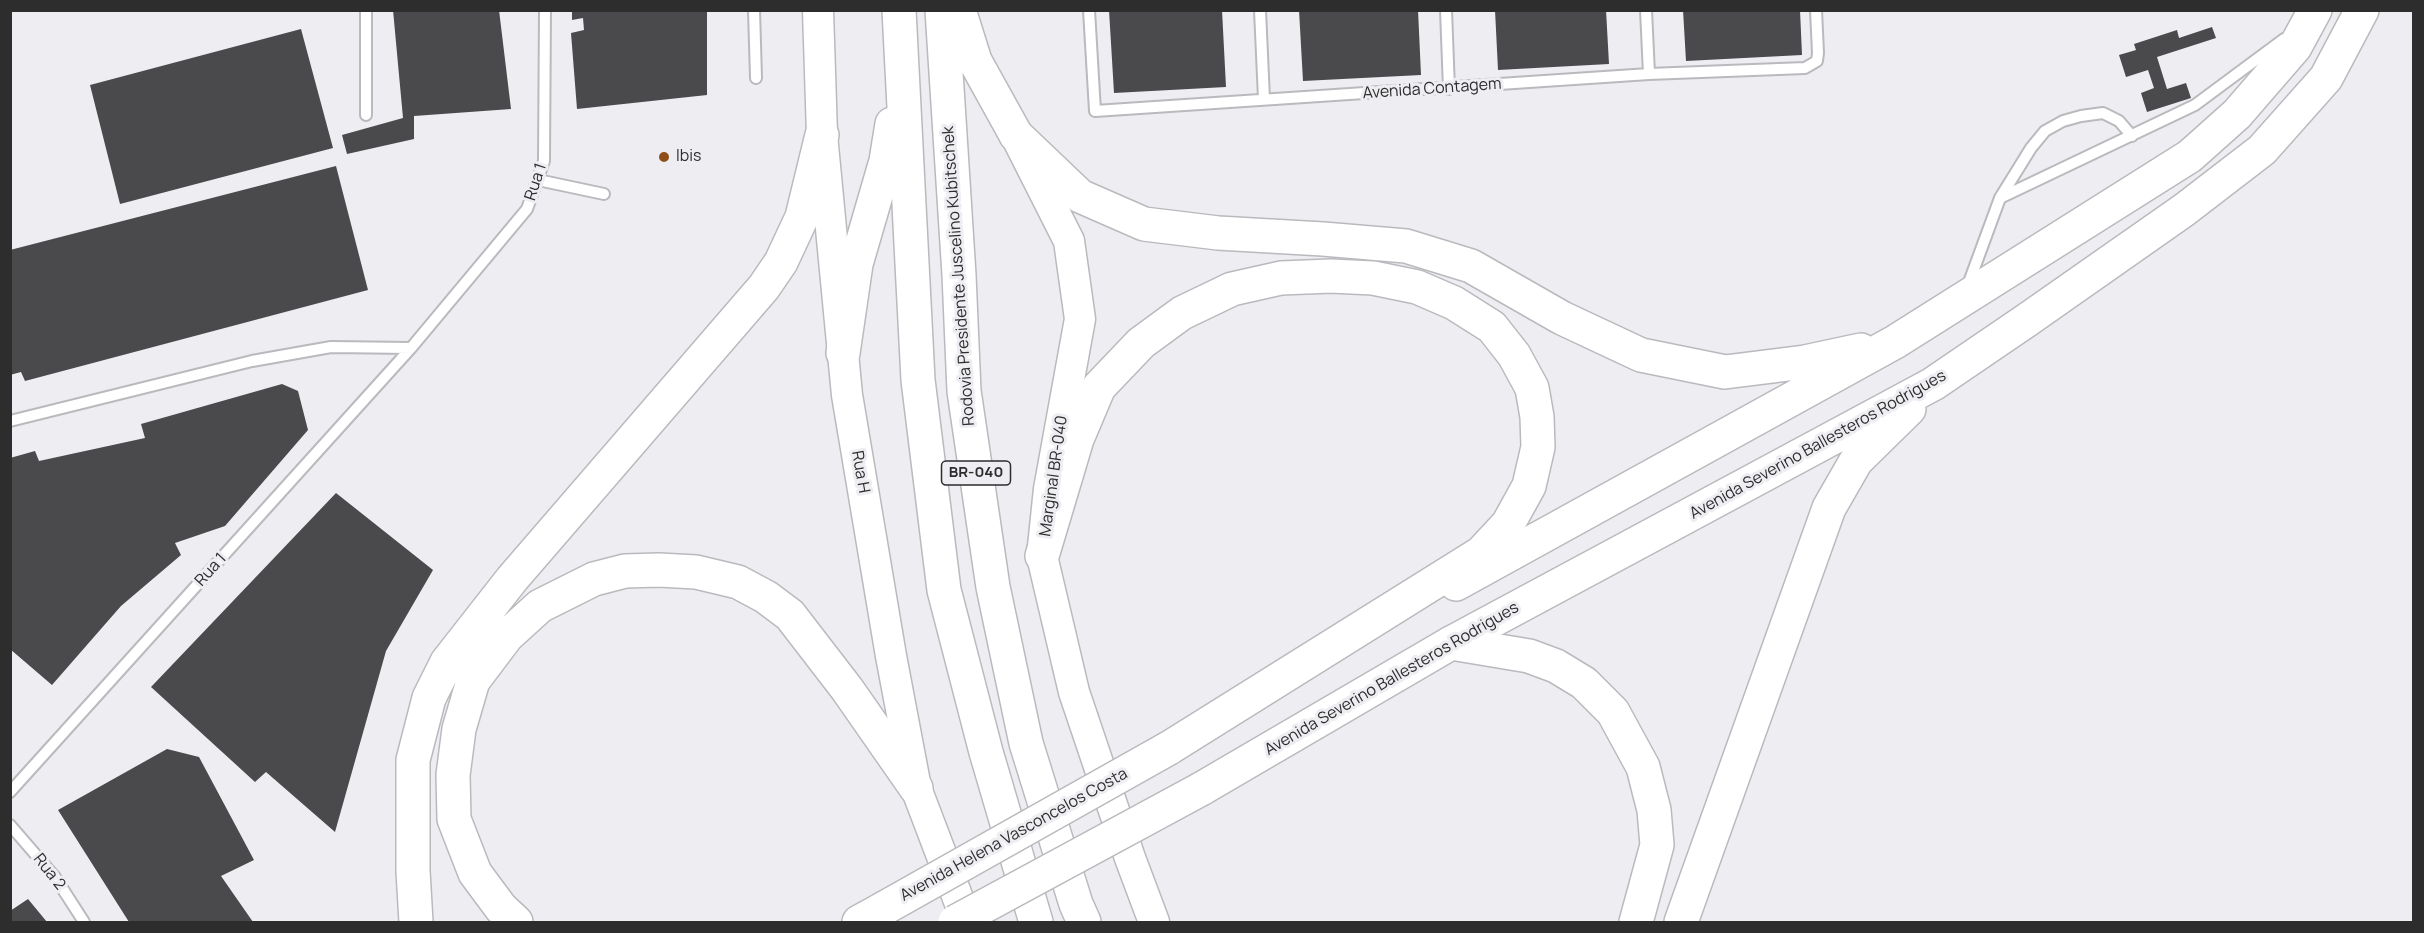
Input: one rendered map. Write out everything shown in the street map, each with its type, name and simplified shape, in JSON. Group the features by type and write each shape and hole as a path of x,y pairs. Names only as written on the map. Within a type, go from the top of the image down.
{"main road":[{"name":"Rua H","path":"818,10 822,135 843,353 855,440 916,788 968,922"},
{"name":"BR-040","path":"899,10 918,380 944,590 986,752 1036,922"},
{"name":"Rodovia Presidente Juscelino Kubitschek","path":"942,10 964,391 991,575 1026,742 1076,904 1084,922"},
{"path":"959,10 975,61 1016,135 1080,196 1143,224 1218,233 1323,238 1406,246 1471,266 1562,318 1641,355 1725,372 1805,362 1895,342"},
{"name":"Avenida Severino Ballesteros Rodrigues","path":"955,922 1200,789 1451,643 1933,384 2184,210 2262,150 2326,78 2362,10"},
{"path":"1270,686 1895,342 2190,156 2237,114 2295,47 2313,15"},
{"path":"843,353 856,264 886,161 902,69"},
{"path":"416,922 413,871 413,760 429,698 447,662 512,579 764,287 781,262 802,217 822,135"},
{"name":"Marginal BR-040","path":"1016,135 1069,242 1080,319 1049,489 1042,555 1074,692 1154,922"},
{"path":"1042,555 1077,439 1099,387 1141,343 1182,314 1232,289 1281,278 1330,276 1373,278 1417,287 1454,303 1492,327 1514,355 1532,388 1537,417 1538,447 1529,486 1508,524 1481,553 1270,686"},
{"path":"1682,922 1829,508 1856,461 1933,384"},
{"path":"516,922 501,908 475,873 454,819 453,775 459,729 473,681 507,636 540,606 594,579 625,571 696,572 738,582 766,597 790,615 847,689 916,788"},
{"path":"1451,643 1529,656 1556,666 1584,683 1613,712 1643,767 1654,810 1657,845 1636,922"},
{"name":"Avenida Helena Vasconcelos Costa","path":"870,916 1169,748 1270,686"}],"lane":[{"path":"366,10 366,115"},
{"name":"Rua 1","path":"10,792 411,348 528,209 544,161 545,10"},
{"path":"754,10 756,78"},
{"name":"Avenida Contagem","path":"1089,10 1095,111 1649,74 1812,66 1818,54 1816,10"},
{"path":"1260,10 1264,99"},
{"path":"1446,10 1449,89"},
{"path":"1646,10 1649,74"},
{"path":"2001,198 2195,105 2313,15"},
{"path":"1962,301 2001,198 2031,148 2045,131 2063,121 2103,113 2119,121 2132,136"},
{"path":"538,180 604,194"},
{"path":"10,422 264,359 332,347 411,348"},
{"name":"Rua 2","path":"10,825 55,877 84,922"}],"building":[{"path":"393,10 499,10 511,109 414,116 414,139 347,154 342,135 403,118"},
{"path":"572,10 707,10 707,95 577,109 571,33 584,30 583,18 572,20"},
{"path":"1109,10 1222,10 1226,87 1114,93"},
{"path":"1299,10 1418,10 1421,75 1303,81"},
{"path":"1495,10 1606,10 1609,64 1498,70"},
{"path":"1683,10 1800,10 1802,55 1686,61"},
{"path":"2212,27 2216,38 2157,57 2167,89 2186,83 2191,98 2147,112 2141,93 2154,88 2148,70 2126,77 2119,55 2136,50 2134,44 2177,30 2179,38"},
{"path":"301,29 333,148 120,204 90,85"},
{"path":"336,166 368,290 25,381 21,372 10,375 10,250"},
{"path":"282,384 298,391 308,430 225,526 175,543 181,555 121,606 52,685 10,649 10,458 35,451 39,461 145,438 141,424"},
{"path":"336,493 433,570 386,651 335,832 266,772 255,782 151,687"},
{"path":"167,749 199,757 254,860 221,876 253,922 129,922 58,810"},
{"path":"28,899 47,922 10,922 10,911"}],"place":[{"name":"Ibis","path":"664,157"}]}
